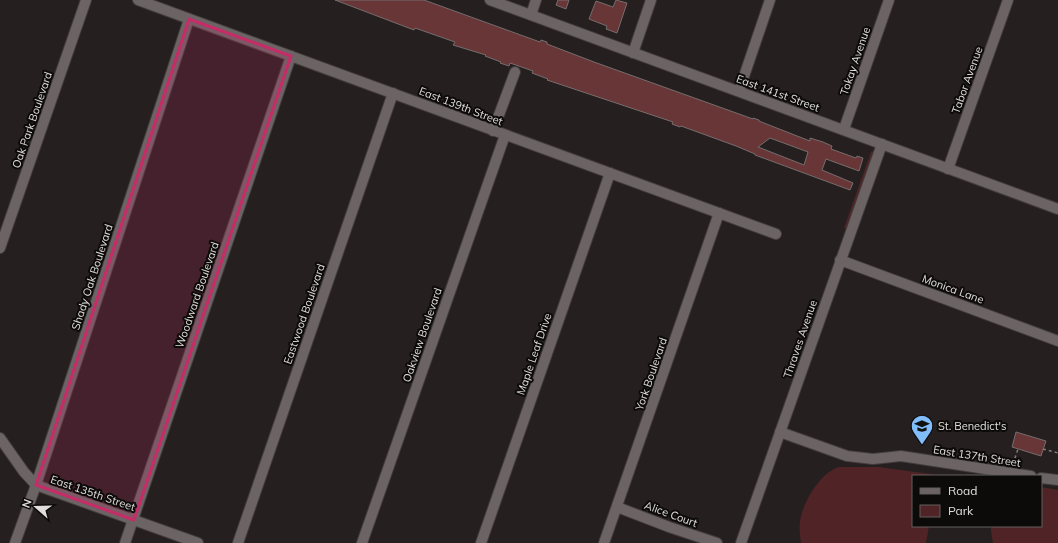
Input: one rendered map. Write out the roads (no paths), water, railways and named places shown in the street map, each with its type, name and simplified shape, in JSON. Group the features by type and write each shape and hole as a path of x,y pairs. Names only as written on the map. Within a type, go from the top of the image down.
{"street":[{"name":"Oak Park Boulevard","path":"0,248 86,0"},
{"name":"East 139th Street","path":"138,0 776,234"},
{"name":"East 141st Street","path":"490,0 844,129 948,169 1057,206"},
{"path":"531,15 536,0"},
{"path":"633,53 652,0"},
{"path":"738,91 770,0"},
{"name":"Tokay Avenue","path":"844,129 889,0"},
{"name":"Tabor Avenue","path":"948,169 1008,0"},
{"name":"Shady Oak Boulevard","path":"15,543 36,485 189,19"},
{"name":"Woodward Boulevard","path":"125,543 291,56"},
{"path":"493,131 515,72"},
{"name":"Eastwood Boulevard","path":"238,543 393,93"},
{"name":"Oakview Boulevard","path":"362,543 505,135"},
{"name":"Thraves Avenue","path":"741,543 882,144"},
{"name":"Maple Leaf Drive","path":"481,543 610,173"},
{"name":"York Boulevard","path":"604,543 719,213"},
{"name":"Monica Lane","path":"840,260 1058,341"},
{"name":"East 137th Street","path":"780,432 847,456 873,459 901,456 1024,475"},
{"name":"East 135th Street","path":"0,438 24,472 36,485 198,543"},
{"path":"1042,478 1058,480"},
{"name":"Alice Court","path":"617,507 669,527 717,543"}],"place":[{"name":"St. Benedict's","path":"922,446"}]}
